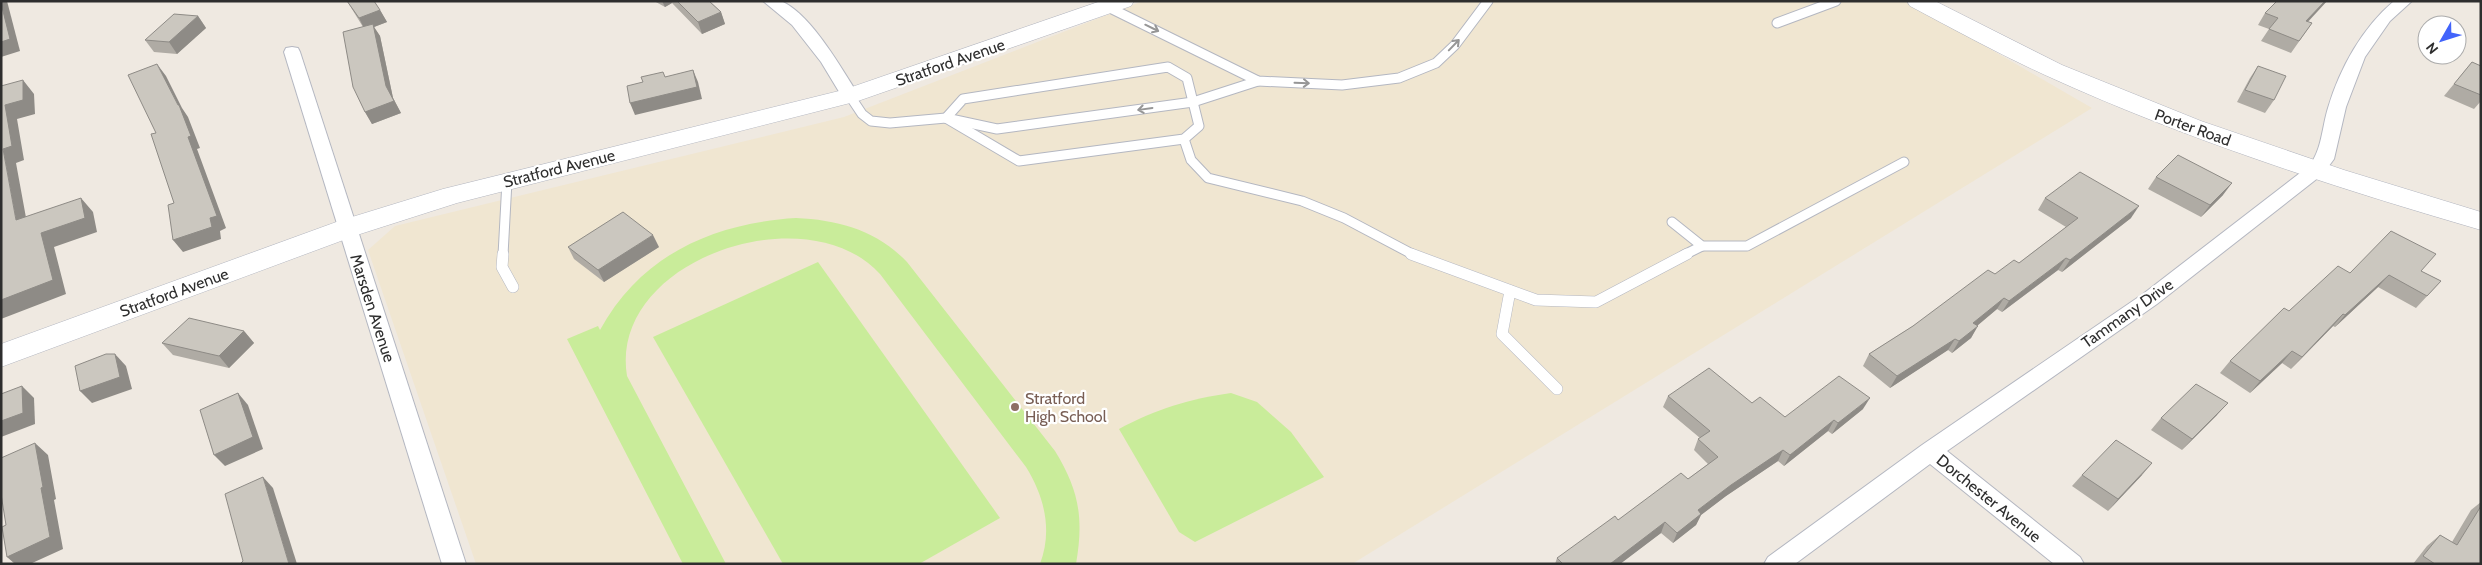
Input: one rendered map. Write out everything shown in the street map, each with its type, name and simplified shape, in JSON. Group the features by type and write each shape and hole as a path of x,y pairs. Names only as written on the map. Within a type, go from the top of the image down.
{"street":[{"path":"771,1 798,22 828,60 850,96"},
{"name":"Porter Road","path":"1918,1 1977,35 2106,94 2205,133 2316,170 2481,221"},
{"name":"Tammany Drive","path":"1776,564 1930,451 2150,299 2316,170 2325,159 2337,107 2357,57 2384,18 2404,1"},
{"name":"Stratford Avenue","path":"1,356 348,228 452,195 850,96 988,50 1116,4"},
{"name":"Marsden Avenue","path":"292,52 454,564"},
{"name":"Dorchester Avenue","path":"1930,451 2072,564"}],"lane":[{"path":"850,96 862,114 871,121 890,123 946,118 997,129 1193,102 1258,81 1342,85 1398,78 1436,63 1455,45 1487,5 1488,1"},
{"path":"1777,23 1836,1"},
{"path":"1116,4 1258,81"},
{"path":"1168,67 1187,78 1198,126 1184,139 1019,161 946,118 963,99 1168,67"},
{"path":"1184,139 1191,160 1208,178 1302,202 1344,218 1405,252 1536,300 1596,302 1702,246 1747,246 1904,162"},
{"path":"507,181 502,267 513,287"},
{"path":"1672,222 1702,246"},
{"path":"1510,290 1502,334 1557,389"}],"shaded area":[{"name":"Stratford High School","path":"1143,1 1907,1 2092,108 1352,564 476,564 368,250 395,226 844,117"}],"green space":[{"path":"796,218 827,221 856,229 883,242 907,262 1055,451 1063,465 1070,479 1078,505 1079,532 1076,564 1040,564 1046,539 1045,514 1038,490 1026,467 880,274 847,250 807,239 763,240 719,251 679,271 648,300 629,335 627,376 726,564 683,564 567,339 598,326 600,330 617,304 636,282 658,263 682,248 708,236 736,227 765,221"},
{"path":"818,262 1000,518 919,564 783,564 653,337"},
{"path":"1231,393 1257,402 1291,432 1324,477 1195,542 1179,532 1119,429 1173,406 1201,398"}],"building":[{"path":"347,1 374,1 380,10 359,18"},
{"path":"677,1 709,1 721,12 698,22"},
{"path":"2277,1 2325,1 2306,21 2312,23 2299,41 2269,29 2278,18 2265,13"},
{"path":"1,3 10,39 1,42"},
{"path":"174,14 198,16 169,42 145,40"},
{"path":"373,24 386,86 394,101 365,112 353,87 343,32"},
{"path":"2472,62 2481,66 2481,95 2454,84"},
{"path":"157,64 179,105 191,136 188,137 217,216 210,218 212,227 173,240 168,205 174,203 151,134 156,133 128,75"},
{"path":"2258,66 2286,76 2274,100 2245,90"},
{"path":"693,70 697,87 630,103 627,86 643,82 641,77 663,72 665,77"},
{"path":"23,80 23,100 5,105 12,146 3,149 16,220 81,198 85,218 41,233 53,280 1,300 1,86"},
{"path":"2178,155 2232,183 2210,205 2156,177"},
{"path":"2080,172 2139,206 2070,260 2066,258 2009,301 2004,298 1973,323 1978,326 1959,341 1955,339 1897,376 1869,354 1913,326 1988,270 1995,274 2014,260 2019,263 2078,218 2045,198"},
{"path":"623,212 653,235 598,270 568,247"},
{"path":"2391,231 2436,254 2421,271 2441,281 2427,296 2389,275 2345,315 2343,314 2302,357 2292,351 2260,381 2230,361 2284,308 2289,311 2338,266 2350,273"},
{"path":"189,318 244,331 219,356 162,343"},
{"path":"106,354 115,354 120,377 80,391 75,366"},
{"path":"1709,368 1752,403 1760,397 1785,417 1839,376 1870,398 1838,423 1834,420 1790,455 1783,450 1731,485 1698,510 1701,514 1677,533 1665,522 1610,564 1563,564 1557,558 1615,516 1618,520 1681,473 1688,479 1718,457 1698,439 1710,431 1668,396"},
{"path":"2196,384 2228,403 2192,439 2161,418"},
{"path":"22,386 23,413 1,421 1,394"},
{"path":"238,393 253,437 214,455 200,410"},
{"path":"2116,440 2152,463 2118,499 2082,475"},
{"path":"35,443 50,537 7,557 2,527 6,525 1,494 1,458"},
{"path":"263,477 289,564 241,564 243,561 225,494"},
{"path":"2481,506 2481,564 2435,564 2423,556 2440,535 2457,545"}],"place":[{"name":"Stratford High School","path":"1015,407"}]}
